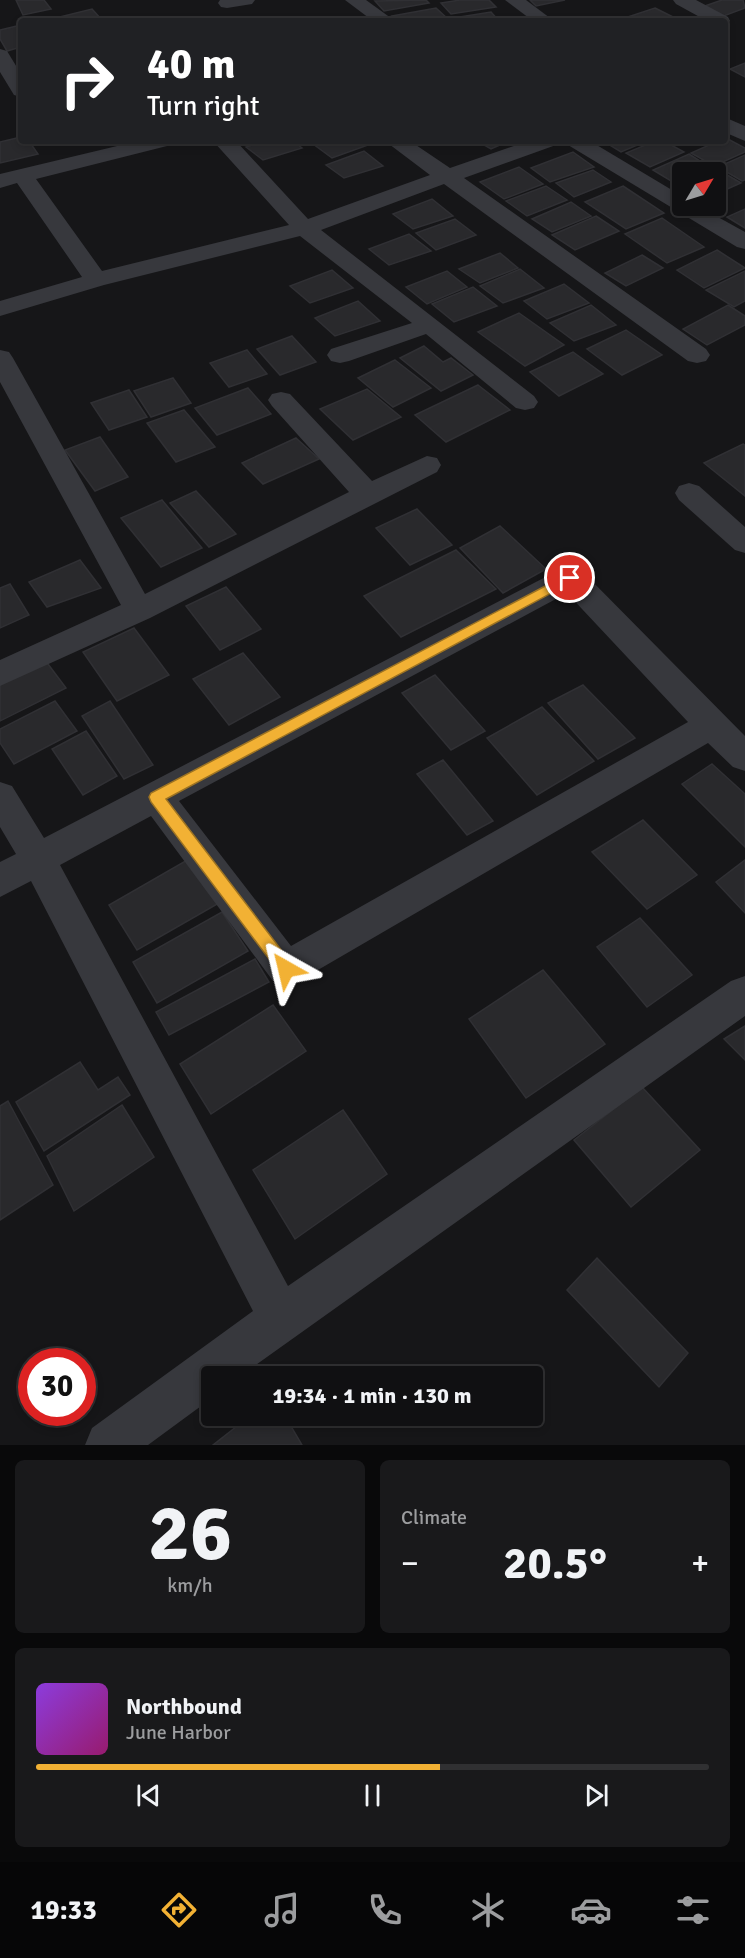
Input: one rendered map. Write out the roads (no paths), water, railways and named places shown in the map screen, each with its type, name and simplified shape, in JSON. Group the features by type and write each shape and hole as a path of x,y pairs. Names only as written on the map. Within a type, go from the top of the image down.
{"street":[{"path":"227,3 246,0"},
{"path":"354,0 381,18"},
{"path":"514,0 541,18"},
{"path":"688,1 717,18"},
{"path":"0,55 18,84"},
{"path":"728,125 745,135"},
{"path":"0,181 23,176 62,157 145,144"},
{"path":"227,144 304,228 525,402"},
{"path":"400,144 697,355"},
{"path":"0,309 96,280 304,228 540,144"},
{"path":"580,144 672,198"},
{"path":"23,176 96,280"},
{"path":"701,216 745,242"},
{"path":"340,355 430,325"},
{"path":"0,358 139,610"},
{"path":"281,400 368,495"},
{"path":"0,674 139,610 427,465"},
{"path":"688,493 745,543"},
{"path":"0,881 570,578 711,725 745,757"},
{"path":"156,797 286,969 711,725"},
{"path":"0,796 38,859 281,1317"},
{"path":"109,1445 281,1317 745,994"}]}
